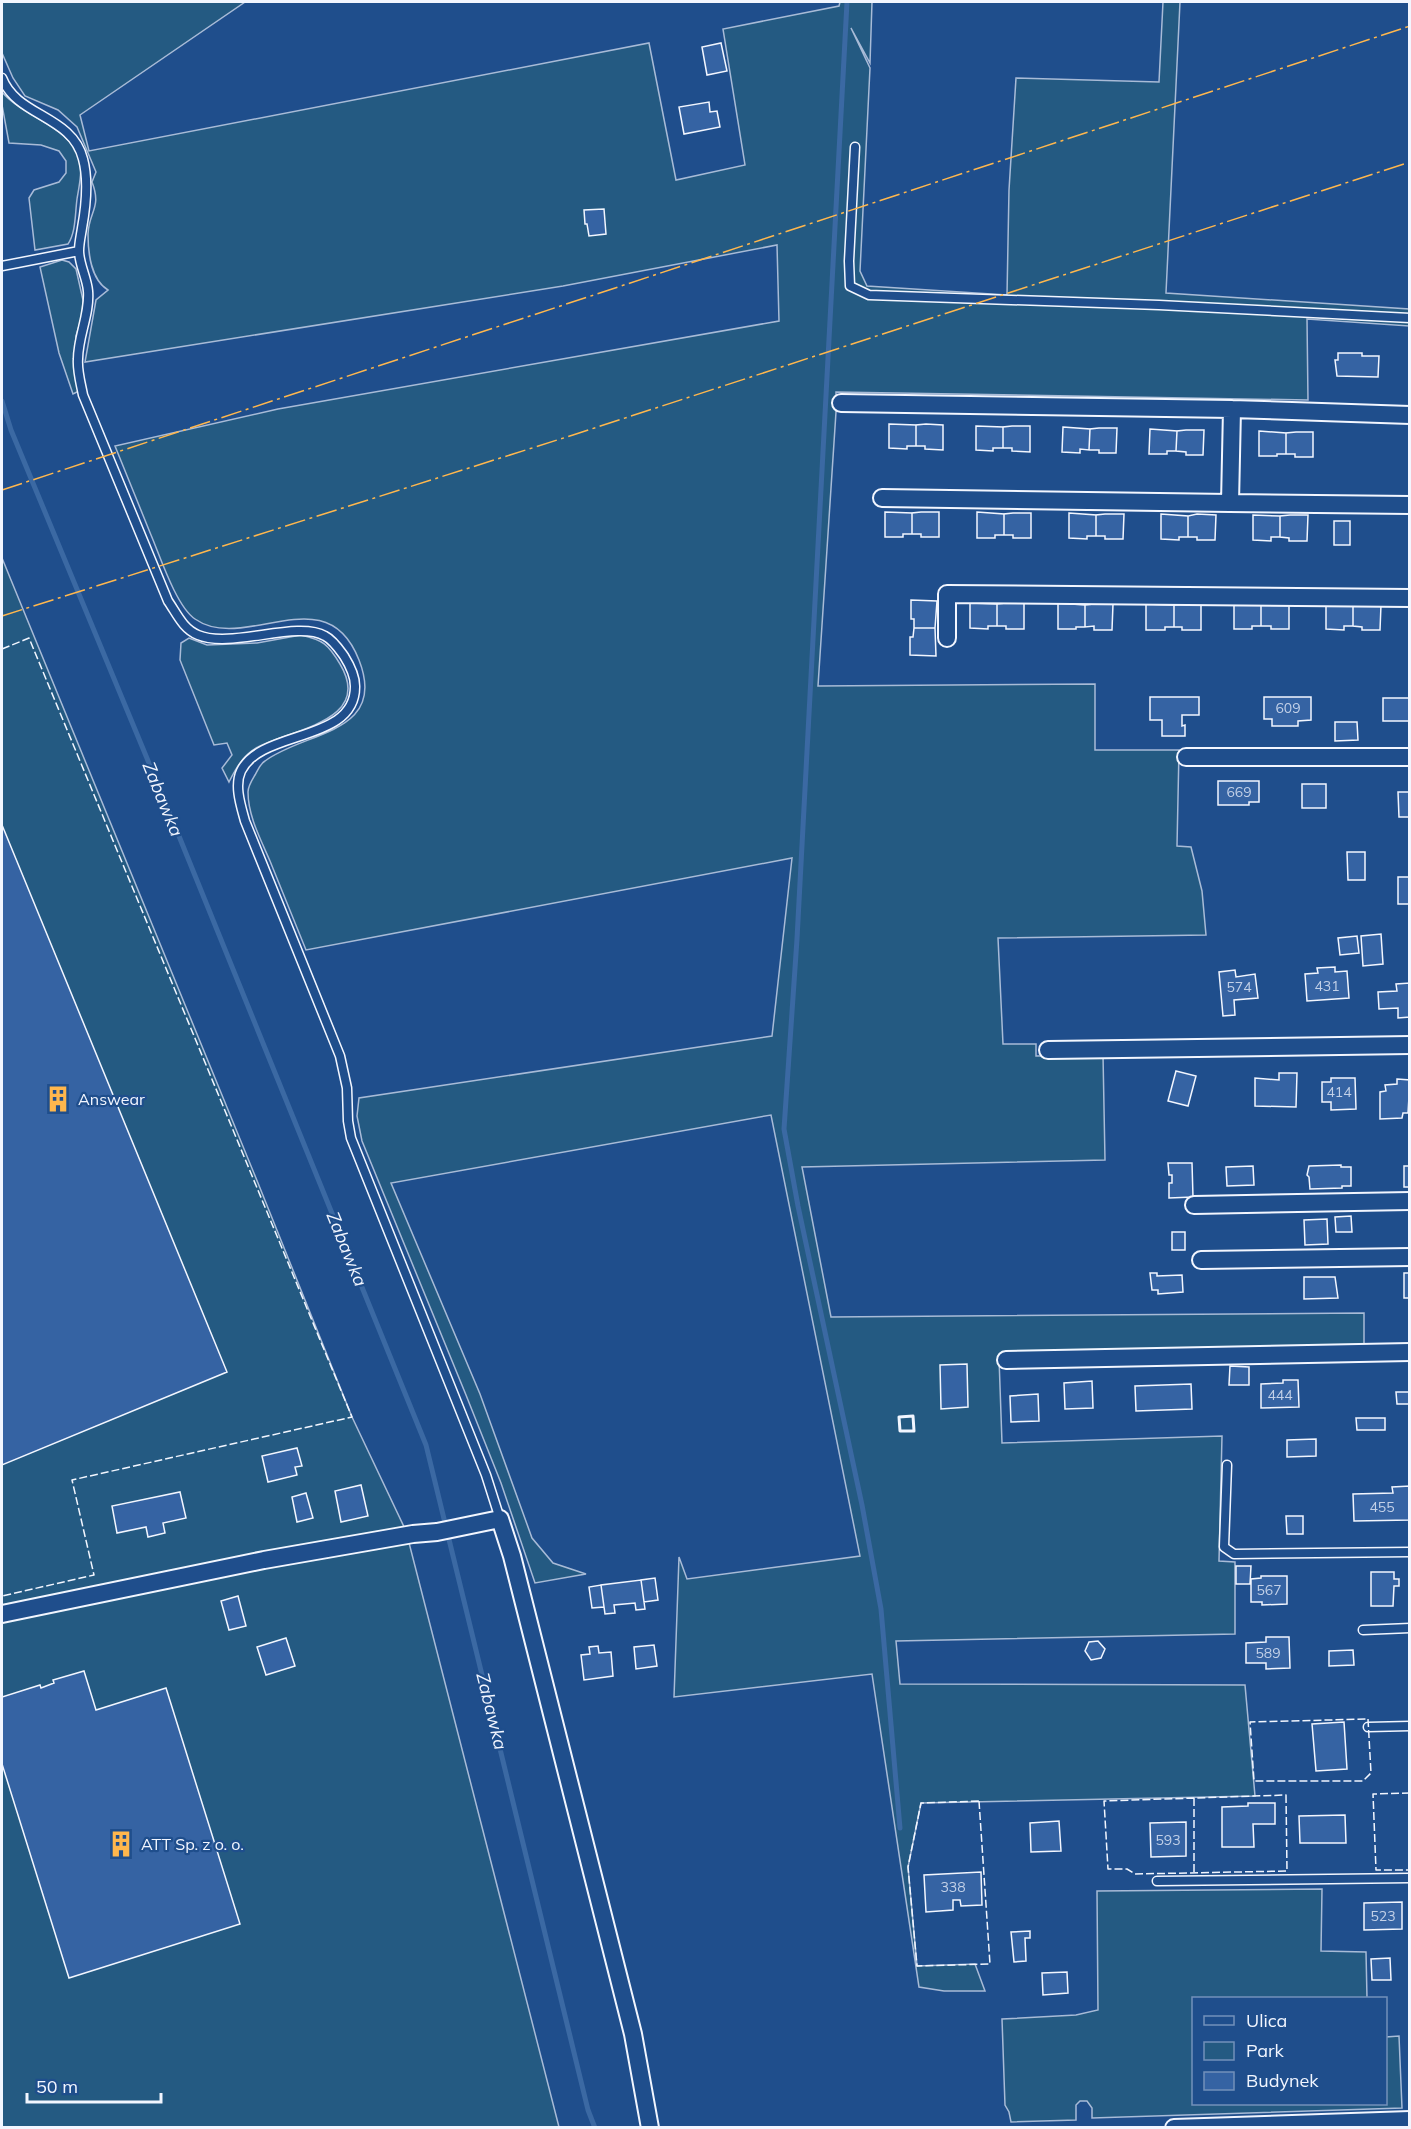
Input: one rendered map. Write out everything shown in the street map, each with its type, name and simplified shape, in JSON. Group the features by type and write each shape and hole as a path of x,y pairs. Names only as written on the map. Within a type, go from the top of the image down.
{"street":[{"path":"841,404 1232,409 1410,415"},
{"path":"1230,503 1232,409"},
{"path":"882,498 1410,505"},
{"path":"946,638 947,594 1410,598"},
{"path":"1186,757 1410,757"},
{"path":"1047,1050 1410,1045"},
{"path":"1194,1205 1410,1201"},
{"path":"1201,1260 1410,1257"},
{"path":"1006,1360 1410,1352"},
{"path":"2,1614 264,1560 413,1534 437,1532 500,1519 512,1556 633,2034 651,2127"},
{"path":"1174,2127 1410,2120"}],"lane":[{"path":"2,78 4,85 16,99 67,131 79,146 84,160 85,209 79,251 88,291 78,360 83,395 168,601 185,627 199,635 217,639 304,631 325,635 350,665 355,686 349,710 334,722 258,752 241,772 238,795 245,820 340,1056 347,1088 351,1138 486,1475 500,1519"},
{"path":"855,147 849,261 850,286 868,295 1159,305 1410,318"},
{"path":"5,266 79,251"},
{"path":"1227,1464 1224,1547 1234,1554 1410,1551"},
{"path":"1363,1630 1410,1628"},
{"path":"1368,1727 1410,1726"},
{"path":"1157,1881 1410,1878"}],"green space":[{"path":"2,2 245,2 80,115 89,151 649,43 676,180 745,165 723,29 839,6 840,2 872,2 870,63 851,28 870,68 860,271 867,286 1007,295 1009,190 1016,78 1159,82 1163,2 1180,2 1166,293 1409,309 1409,326 1307,319 1308,400 836,392 818,686 1095,684 1095,750 1179,750 1177,846 1191,847 1202,891 1206,935 998,938 1003,1044 1036,1044 1036,1056 1103,1055 1105,1160 802,1167 831,1317 1364,1313 1364,1347 999,1358 1002,1443 1222,1436 1219,1561 1235,1562 1235,1634 896,1641 900,1684 1245,1685 1255,1796 921,1803 908,1867 917,1966 975,1964 985,1991 944,1991 919,1987 872,1674 674,1697 679,1557 687,1579 860,1556 771,1115 391,1183 480,1394 532,1538 553,1563 586,1574 535,1583 501,1483 362,1141 357,1116 359,1098 772,1036 792,858 306,950 256,828 250,810 248,790 259,767 265,761 282,751 338,727 353,717 362,703 365,684 359,660 345,635 326,623 306,619 237,628 215,627 195,619 188,613 169,580 115,446 278,409 779,321 777,245 563,286 85,362 96,300 108,290 94,273 89,249 89,226 96,198 92,182 96,172 77,127 58,110 25,96 13,78 2,53"},
{"path":"2,92 21,108 66,138 79,157 81,172 75,223 68,244 35,250 29,198 34,190 59,182 66,173 66,161 59,151 41,145 9,143"},
{"path":"62,260 69,262 76,269 83,300 82,316 76,336 74,364 79,391 73,394 59,353 40,267"},
{"path":"2,558 352,1417 406,1531 559,2127 2,2127"},
{"path":"301,635 320,641 332,652 348,683 346,698 338,711 324,720 253,750 241,762 229,782 222,768 232,755 227,743 214,745 180,660 181,643 189,638 207,645 257,643"},
{"path":"1322,1889 1321,1951 1366,1952 1367,1997 1192,1997 1192,2105 1387,2105 1387,2037 1399,2036 1402,2108 1092,2118 1092,2108 1087,2101 1080,2101 1076,2105 1076,2120 1011,2122 1005,2105 1002,2019 1076,2015 1098,2010 1097,1891"}],"building":[{"path":"721,43 727,71 707,75 702,47"},
{"path":"709,102 710,112 717,111 720,127 684,134 679,107"},
{"path":"604,209 606,234 589,236 584,210"},
{"path":"1338,353 1379,356 1378,377 1337,376 1335,360 1338,360"},
{"path":"889,424 916,425 916,446 907,446 907,449 889,448"},
{"path":"916,425 943,425 943,450 916,446"},
{"path":"976,426 1003,427 1003,448 993,448 993,451 976,450"},
{"path":"1030,426 1030,452 1003,448 1003,427"},
{"path":"1063,427 1090,429 1089,450 1080,449 1080,453 1062,452"},
{"path":"1117,428 1116,453 1099,453 1099,450 1089,450 1090,429"},
{"path":"1150,429 1177,431 1176,451 1167,451 1167,454 1149,454"},
{"path":"1204,430 1203,455 1186,455 1186,452 1176,451 1177,431"},
{"path":"1259,431 1286,433 1286,454 1259,456"},
{"path":"1313,432 1313,457 1295,457 1295,454 1286,454 1286,433"},
{"path":"885,512 912,513 912,534 903,534 903,537 885,537"},
{"path":"939,512 939,537 921,537 921,534 912,534 912,513"},
{"path":"977,512 1004,514 1004,535 995,535 995,538 977,538"},
{"path":"1031,513 1031,538 1013,538 1013,535 1004,535 1004,514"},
{"path":"1069,513 1096,515 1096,536 1087,536 1087,539 1069,538"},
{"path":"1124,514 1123,539 1105,539 1105,536 1096,536 1096,515"},
{"path":"1161,514 1188,516 1188,537 1179,537 1179,540 1161,539"},
{"path":"1216,515 1215,540 1197,540 1197,537 1188,537 1188,516"},
{"path":"1253,515 1280,516 1280,537 1271,537 1271,541 1253,540"},
{"path":"1308,515 1307,541 1289,541 1289,538 1280,537 1280,516"},
{"path":"1334,521 1350,521 1350,545 1334,545"},
{"path":"911,600 937,601 935,628 914,628 914,619 911,619"},
{"path":"970,603 997,604 997,626 988,626 988,629 970,628"},
{"path":"1024,603 1024,629 1006,629 1006,626 997,626 997,604"},
{"path":"1058,603 1085,605 1085,627 1058,629"},
{"path":"1113,604 1112,630 1094,630 1094,626 1085,627 1085,605"},
{"path":"1146,604 1174,605 1174,627 1165,627 1165,630 1146,630"},
{"path":"1201,604 1201,630 1182,630 1182,627 1174,627 1174,605"},
{"path":"1234,604 1261,605 1261,626 1252,626 1252,629 1234,629"},
{"path":"1289,604 1289,629 1271,629 1271,626 1261,626 1261,605"},
{"path":"1326,604 1353,606 1353,626 1344,626 1344,630 1326,629"},
{"path":"1381,605 1380,630 1362,630 1362,627 1353,626 1353,606"},
{"path":"914,628 935,628 936,656 910,655 910,637 913,637"},
{"path":"1150,697 1199,697 1199,715 1182,715 1185,736 1162,736 1162,720 1150,720"},
{"path":"1264,697 1311,697 1311,720 1298,721 1298,726 1272,726 1272,719 1264,719"},
{"path":"1383,698 1410,698 1410,721 1383,721"},
{"path":"1335,722 1357,722 1358,740 1335,741"},
{"path":"1218,781 1259,781 1259,802 1249,802 1249,805 1218,805"},
{"path":"1302,784 1326,784 1326,808 1302,808"},
{"path":"1398,792 1410,792 1410,817 1399,817"},
{"name":"Answear","path":"2,825 227,1372 2,1465"},
{"path":"1347,852 1365,852 1365,880 1348,880"},
{"path":"1398,877 1410,877 1410,904 1398,904"},
{"path":"1381,934 1383,964 1363,966 1361,936"},
{"path":"1357,936 1359,953 1340,955 1338,938"},
{"path":"1335,967 1335,972 1347,971 1349,998 1307,1001 1305,974 1318,973 1317,968"},
{"path":"1235,970 1236,977 1255,974 1258,998 1234,1000 1235,1015 1223,1016 1219,972"},
{"path":"1410,983 1410,1017 1398,1018 1398,1008 1379,1009 1378,992 1397,991 1396,984"},
{"path":"1176,1071 1196,1076 1188,1106 1168,1101"},
{"path":"1279,1073 1297,1073 1296,1107 1255,1106 1255,1078 1279,1080"},
{"path":"1331,1078 1355,1078 1356,1109 1331,1110 1331,1102 1322,1102 1322,1082 1331,1082"},
{"path":"1397,1079 1410,1080 1408,1113 1403,1113 1402,1118 1380,1119 1380,1092 1386,1091 1385,1085 1397,1084"},
{"path":"1168,1163 1192,1163 1193,1197 1169,1198 1169,1183 1172,1183 1172,1175 1169,1175"},
{"path":"1341,1165 1341,1167 1351,1167 1351,1186 1310,1189 1307,1175 1309,1166"},
{"path":"1253,1166 1254,1185 1227,1186 1226,1167"},
{"path":"1404,1166 1410,1166 1410,1187 1404,1187"},
{"path":"1351,1216 1352,1232 1336,1232 1335,1217"},
{"path":"1327,1219 1328,1244 1305,1245 1304,1220"},
{"path":"1172,1232 1185,1232 1185,1250 1172,1250"},
{"path":"1150,1273 1157,1273 1157,1276 1182,1275 1183,1292 1158,1294 1158,1290 1152,1290"},
{"path":"1404,1273 1410,1273 1410,1298 1404,1298"},
{"path":"1304,1277 1335,1277 1338,1298 1304,1299"},
{"path":"967,1364 968,1407 941,1409 940,1365"},
{"path":"1230,1366 1249,1367 1249,1385 1229,1385"},
{"path":"1283,1380 1298,1380 1299,1407 1261,1408 1261,1384 1283,1383"},
{"path":"1092,1381 1093,1408 1065,1409 1064,1383"},
{"path":"1191,1384 1192,1409 1136,1411 1135,1386"},
{"path":"1396,1392 1410,1392 1410,1404 1397,1404"},
{"path":"1038,1394 1039,1421 1011,1422 1010,1396"},
{"path":"1356,1418 1385,1418 1385,1430 1357,1430"},
{"path":"1316,1439 1316,1456 1287,1457 1287,1440"},
{"path":"297,1448 302,1466 295,1467 297,1475 268,1482 262,1456"},
{"path":"361,1485 368,1516 341,1522 335,1491"},
{"path":"1410,1486 1410,1520 1354,1521 1353,1494 1393,1493 1392,1487"},
{"path":"180,1492 186,1518 163,1523 165,1533 148,1537 146,1527 117,1533 112,1506"},
{"path":"306,1493 313,1518 297,1522 292,1497"},
{"path":"1286,1516 1303,1516 1303,1534 1287,1534"},
{"path":"1236,1566 1251,1566 1250,1584 1236,1584"},
{"path":"1371,1572 1394,1572 1394,1579 1399,1579 1399,1586 1394,1586 1393,1606 1371,1606"},
{"path":"1261,1576 1287,1576 1287,1604 1262,1605 1262,1602 1251,1602 1251,1579 1261,1578"},
{"path":"655,1578 658,1600 644,1602 641,1580"},
{"path":"641,1580 645,1609 636,1610 635,1603 614,1605 615,1613 605,1614 601,1585"},
{"path":"601,1585 604,1607 592,1608 589,1587"},
{"path":"238,1596 246,1626 229,1630 221,1601"},
{"path":"1266,1637 1289,1637 1290,1668 1266,1669 1266,1663 1246,1663 1246,1643 1266,1642"},
{"path":"286,1638 295,1666 266,1675 257,1647"},
{"path":"1098,1641 1105,1649 1101,1658 1091,1660 1085,1651 1089,1642"},
{"path":"654,1645 657,1666 636,1669 634,1647"},
{"path":"598,1646 599,1653 611,1652 613,1676 584,1680 581,1655 590,1654 589,1647"},
{"path":"1353,1650 1354,1665 1329,1666 1329,1651"},
{"name":"ATT Sp. z o. o.","path":"84,1671 96,1710 166,1688 240,1924 69,1978 2,1764 2,1697 40,1685 41,1688 54,1683 53,1680"},
{"path":"1344,1722 1347,1769 1316,1771 1312,1724"},
{"path":"1248,1803 1275,1803 1275,1824 1253,1824 1254,1847 1222,1847 1222,1807 1248,1806"},
{"path":"1345,1815 1346,1843 1300,1843 1299,1816"},
{"path":"1059,1821 1061,1851 1031,1852 1030,1823"},
{"path":"1186,1822 1186,1856 1151,1857 1150,1823"},
{"path":"981,1872 982,1905 961,1906 960,1900 953,1900 953,1910 926,1912 924,1875"},
{"path":"1402,1902 1402,1929 1364,1930 1364,1903"},
{"path":"1030,1931 1030,1938 1025,1938 1026,1961 1014,1962 1011,1932"},
{"path":"1390,1958 1391,1980 1372,1980 1371,1959"},
{"path":"1067,1972 1068,1993 1043,1995 1042,1973"}],"waterway":[{"path":"847,2 797,939 784,1129 798,1206 862,1505 881,1609 900,1828"},
{"name":"Zabawka","path":"2,401 11,430 168,809 426,1445 588,2110 595,2128"}],"fence":[{"path":"2,649 29,638 352,1417 72,1480 94,1575 2,1596"},
{"path":"1368,1719 1371,1773 1363,1781 1254,1781 1250,1722 1368,1719"},
{"path":"1410,1793 1373,1794 1376,1870 1410,1870"},
{"path":"1286,1795 1287,1871 1135,1874 1127,1869 1108,1869 1104,1801 1286,1795"},
{"path":"1194,1798 1194,1873"},
{"path":"979,1801 990,1964 917,1966 908,1867 921,1803 979,1801"}],"wall":[{"path":"913,1416 914,1431 900,1431 899,1417 913,1416"}],"power":[{"path":"2,490 1410,26"},
{"path":"2,616 573,435 1410,162"}],"place":[{"name":"Answear","path":"58,1099"},
{"name":"ATT Sp. z o. o.","path":"121,1844"}]}
